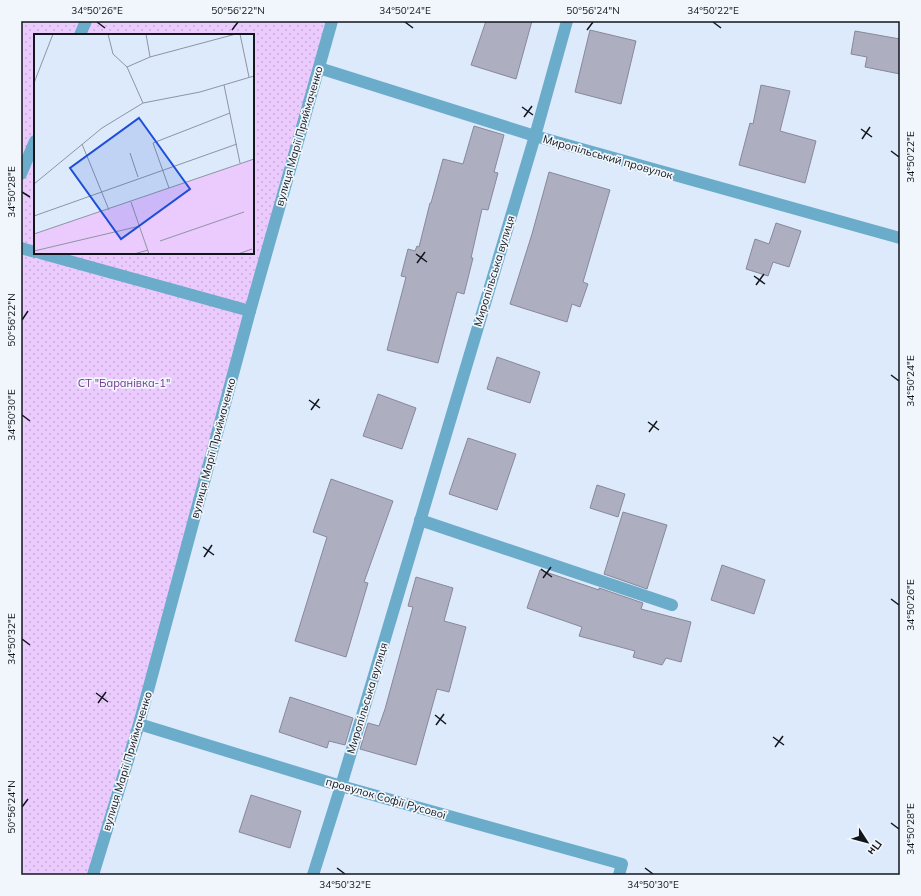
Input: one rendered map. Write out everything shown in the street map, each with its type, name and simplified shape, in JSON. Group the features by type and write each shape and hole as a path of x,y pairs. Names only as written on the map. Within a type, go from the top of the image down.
{"street":[{"path":"80,34 86,21"},
{"name":"вулиця Марії Приймаченко","path":"93,875 140,724 250,310 332,21"},
{"name":"Миропільська вулиця","path":"313,875 341,786 567,21"},
{"name":"Миропільський провулок","path":"319,68 534,136 900,238"},
{"path":"21,174 34,143"},
{"path":"21,248 34,252"},
{"path":"44,254 250,310"},
{"path":"420,520 672,605"},
{"name":"провулок Софії Русової","path":"140,724 341,786 622,864 619,875"}],"green space":[{"name":"СТ \"Баранівка-1\"","path":"21,21 332,21 93,875 21,875"}],"building":[{"path":"486,21 532,21 516,79 471,65"},
{"path":"590,30 636,41 621,104 575,92"},
{"path":"855,31 900,39 900,74 865,67 867,57 851,54"},
{"path":"761,85 790,91 780,131 816,141 805,183 739,165 750,123 753,124"},
{"path":"474,126 504,135 494,172 498,173 488,210 482,209 471,258 473,258 464,294 457,292 438,363 387,350 406,277 401,276 408,249 415,251 417,246 419,247 443,159 463,164"},
{"path":"549,172 610,190 583,282 588,284 580,307 572,304 567,322 510,304 532,234"},
{"path":"776,223 801,231 789,267 773,262 768,276 746,269 755,239 769,244"},
{"path":"497,357 540,372 530,403 487,389"},
{"path":"378,394 416,408 402,449 363,436"},
{"path":"468,438 516,454 497,510 449,494"},
{"path":"331,479 393,501 364,582 368,583 346,657 295,641 327,537 313,532"},
{"path":"597,485 625,494 618,517 590,508"},
{"path":"623,512 667,525 647,589 604,574"},
{"path":"722,565 765,580 754,614 711,600"},
{"path":"540,570 643,603 641,609 691,622 681,662 666,658 662,665 633,657 635,651 579,636 582,627 527,608"},
{"path":"416,577 453,588 444,621 466,627 449,692 437,689 416,765 360,749 368,723 379,726 385,709 413,607 408,606"},
{"path":"290,697 353,718 345,745 329,741 327,748 279,732"},
{"path":"251,795 301,811 290,848 239,832"}]}
